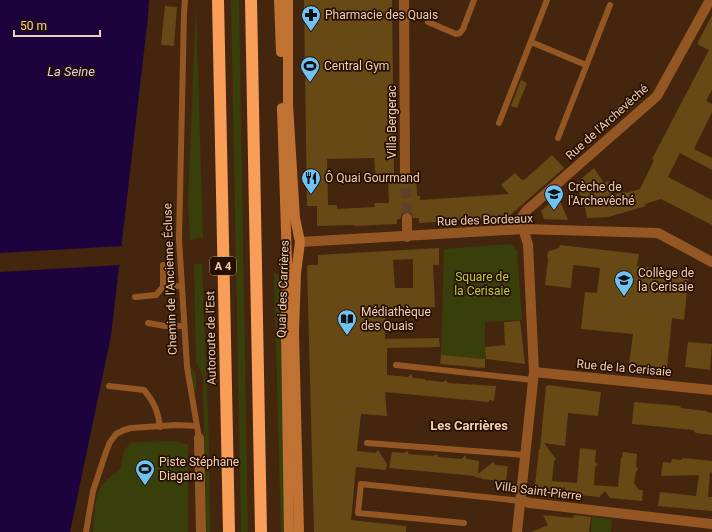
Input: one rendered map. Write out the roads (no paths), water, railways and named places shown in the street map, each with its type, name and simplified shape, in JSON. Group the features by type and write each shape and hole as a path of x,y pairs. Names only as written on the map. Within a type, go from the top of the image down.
{"highway":[{"name":"Autoroute de l’Est","path":"218,0 229,532"},
{"path":"250,0 261,532"}],"main road":[{"name":"Quai des Carrières","path":"279,0 286,244 289,532"},
{"name":"Quai des Carrières","path":"288,0 288,104 295,218 299,243 296,273 294,332 299,532"},
{"path":"286,244 292,250 299,243"}],"street":[{"name":"Villa Bergerac","path":"404,0 405,173"},
{"name":"Rue de l'Archevêché","path":"523,229 522,217 526,211 657,96 710,0"},
{"path":"407,218 407,237"},
{"name":"Rue des Bordeaux","path":"299,243 523,229 658,233 712,262"},
{"path":"517,532 534,376 528,244 523,229"},
{"name":"Rue de la Cerisaie","path":"534,376 712,390"},
{"name":"Chemin de l'Ancienne Écluse","path":"199,438 201,532"},
{"name":"Villa Saint-Pierre","path":"521,501 712,524"}],"lane":[{"name":"Chemin de l'Ancienne Écluse","path":"185,0 179,231 181,286 187,367 199,438"},
{"path":"428,22 456,34 463,29 474,0"},
{"path":"499,123 547,0"},
{"path":"558,138 610,5"},
{"path":"531,42 586,65"},
{"path":"135,297 156,295 163,287 162,265"},
{"path":"163,287 181,286"},
{"path":"148,323 165,326 184,326"},
{"path":"396,365 534,376"},
{"path":"109,386 144,390 153,401 159,416 160,427"},
{"path":"86,532 93,491 110,442 116,434 124,430 196,426"},
{"path":"367,443 525,455"},
{"name":"Villa Saint-Pierre","path":"464,522 358,512 361,484 521,501"}],"water":[{"name":"La Seine","path":"0,0 149,0 111,336 70,532 0,532"}],"tunnel":[{"path":"405,173 407,218"}],"place":[{"name":"Pharmacie des Quais","path":"311,32"},
{"name":"Central Gym","path":"310,83"},
{"name":"Ô Quai Gourmand","path":"311,195"},
{"name":"Crèche de l'Archevêché","path":"554,211"},
{"name":"Collège de la Cerisaie","path":"624,297"},
{"name":"Médiathèque des Quais","path":"347,336"},
{"name":"Piste Stéphane Diagana","path":"145,486"}],"district":[{"name":"Les Carrières","path":"469,425"}],"park label":[{"name":"Square de la Cerisaie","path":"482,284"}]}
